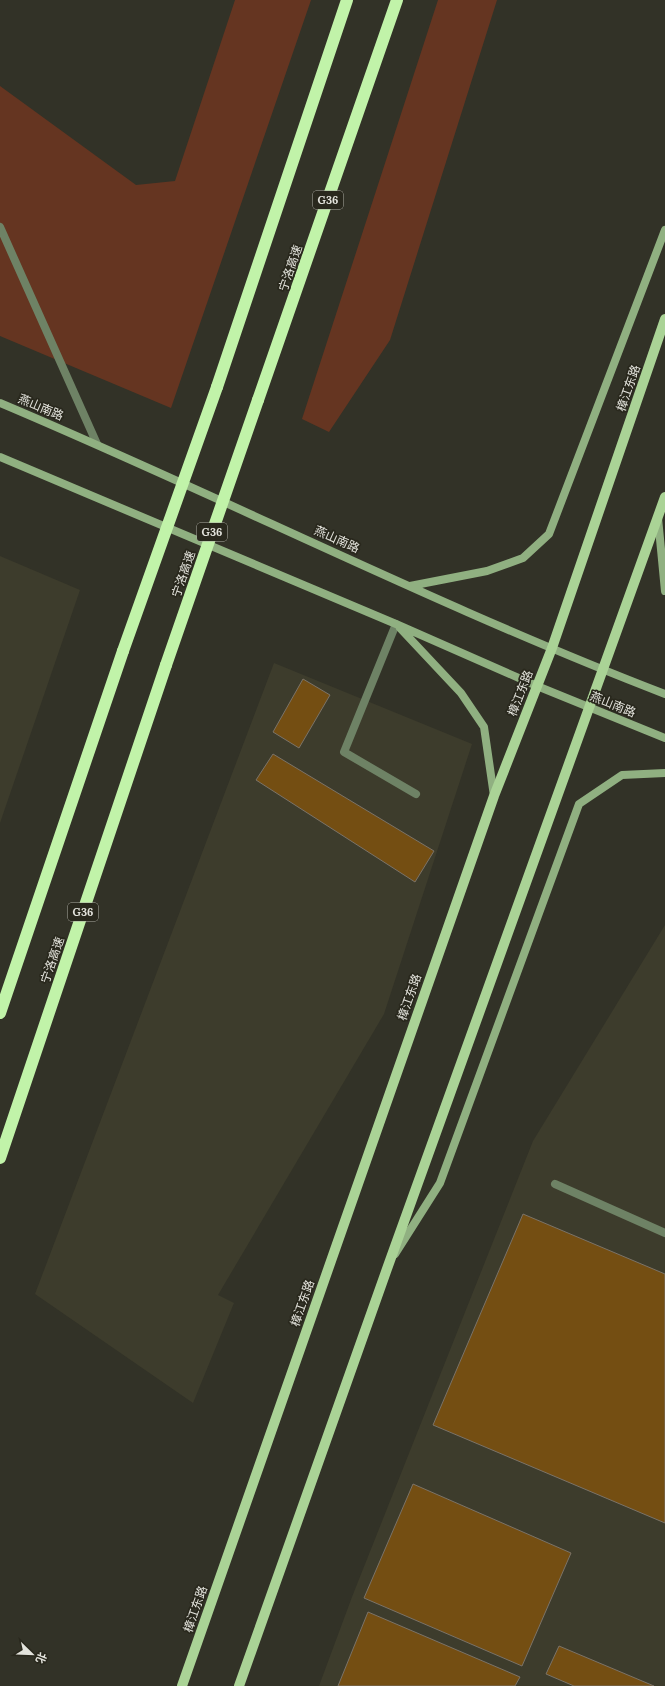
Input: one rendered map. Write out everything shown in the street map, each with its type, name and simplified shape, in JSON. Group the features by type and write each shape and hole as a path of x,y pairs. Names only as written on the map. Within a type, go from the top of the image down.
{"highway":[{"path":"0,1013 123,652 217,387 347,0"},
{"name":"宁洛高速","path":"0,1158 166,665 398,0"}],"main road":[{"path":"410,586 487,571 523,558 549,534 665,230"},
{"name":"樟江东路","path":"182,1686 494,796 552,648 665,319"},
{"name":"燕山南路","path":"0,403 97,444 410,586 603,670 665,694"},
{"name":"燕山南路","path":"0,457 396,624 537,686 665,738"},
{"path":"239,1686 388,1266 665,497"},
{"path":"658,517 665,591"},
{"path":"396,624 461,693 484,727 494,796"},
{"path":"388,1266 440,1183 580,804 622,775 665,773"}],"street":[{"path":"0,227 97,444"},
{"path":"396,624 344,752 416,794"},
{"path":"555,1184 665,1233"}],"shaded area":[{"path":"235,0 311,0 171,408 0,336 0,86 136,185 175,181"},
{"path":"438,0 497,0 390,340 329,432 302,419"},
{"path":"0,556 80,590 0,823"},
{"path":"274,663 472,744 384,1014 218,1295 234,1303 193,1403 35,1294"},
{"path":"665,925 665,1686 319,1686 352,1597 533,1141"}],"building":[{"path":"303,679 330,695 299,748 273,732"},
{"path":"273,754 434,851 415,882 256,780"},
{"path":"523,1214 665,1274 665,1523 433,1425"},
{"path":"413,1484 571,1553 522,1666 364,1598"},
{"path":"368,1612 520,1677 515,1686 338,1686"},
{"path":"559,1646 654,1686 574,1686 546,1674"}]}
